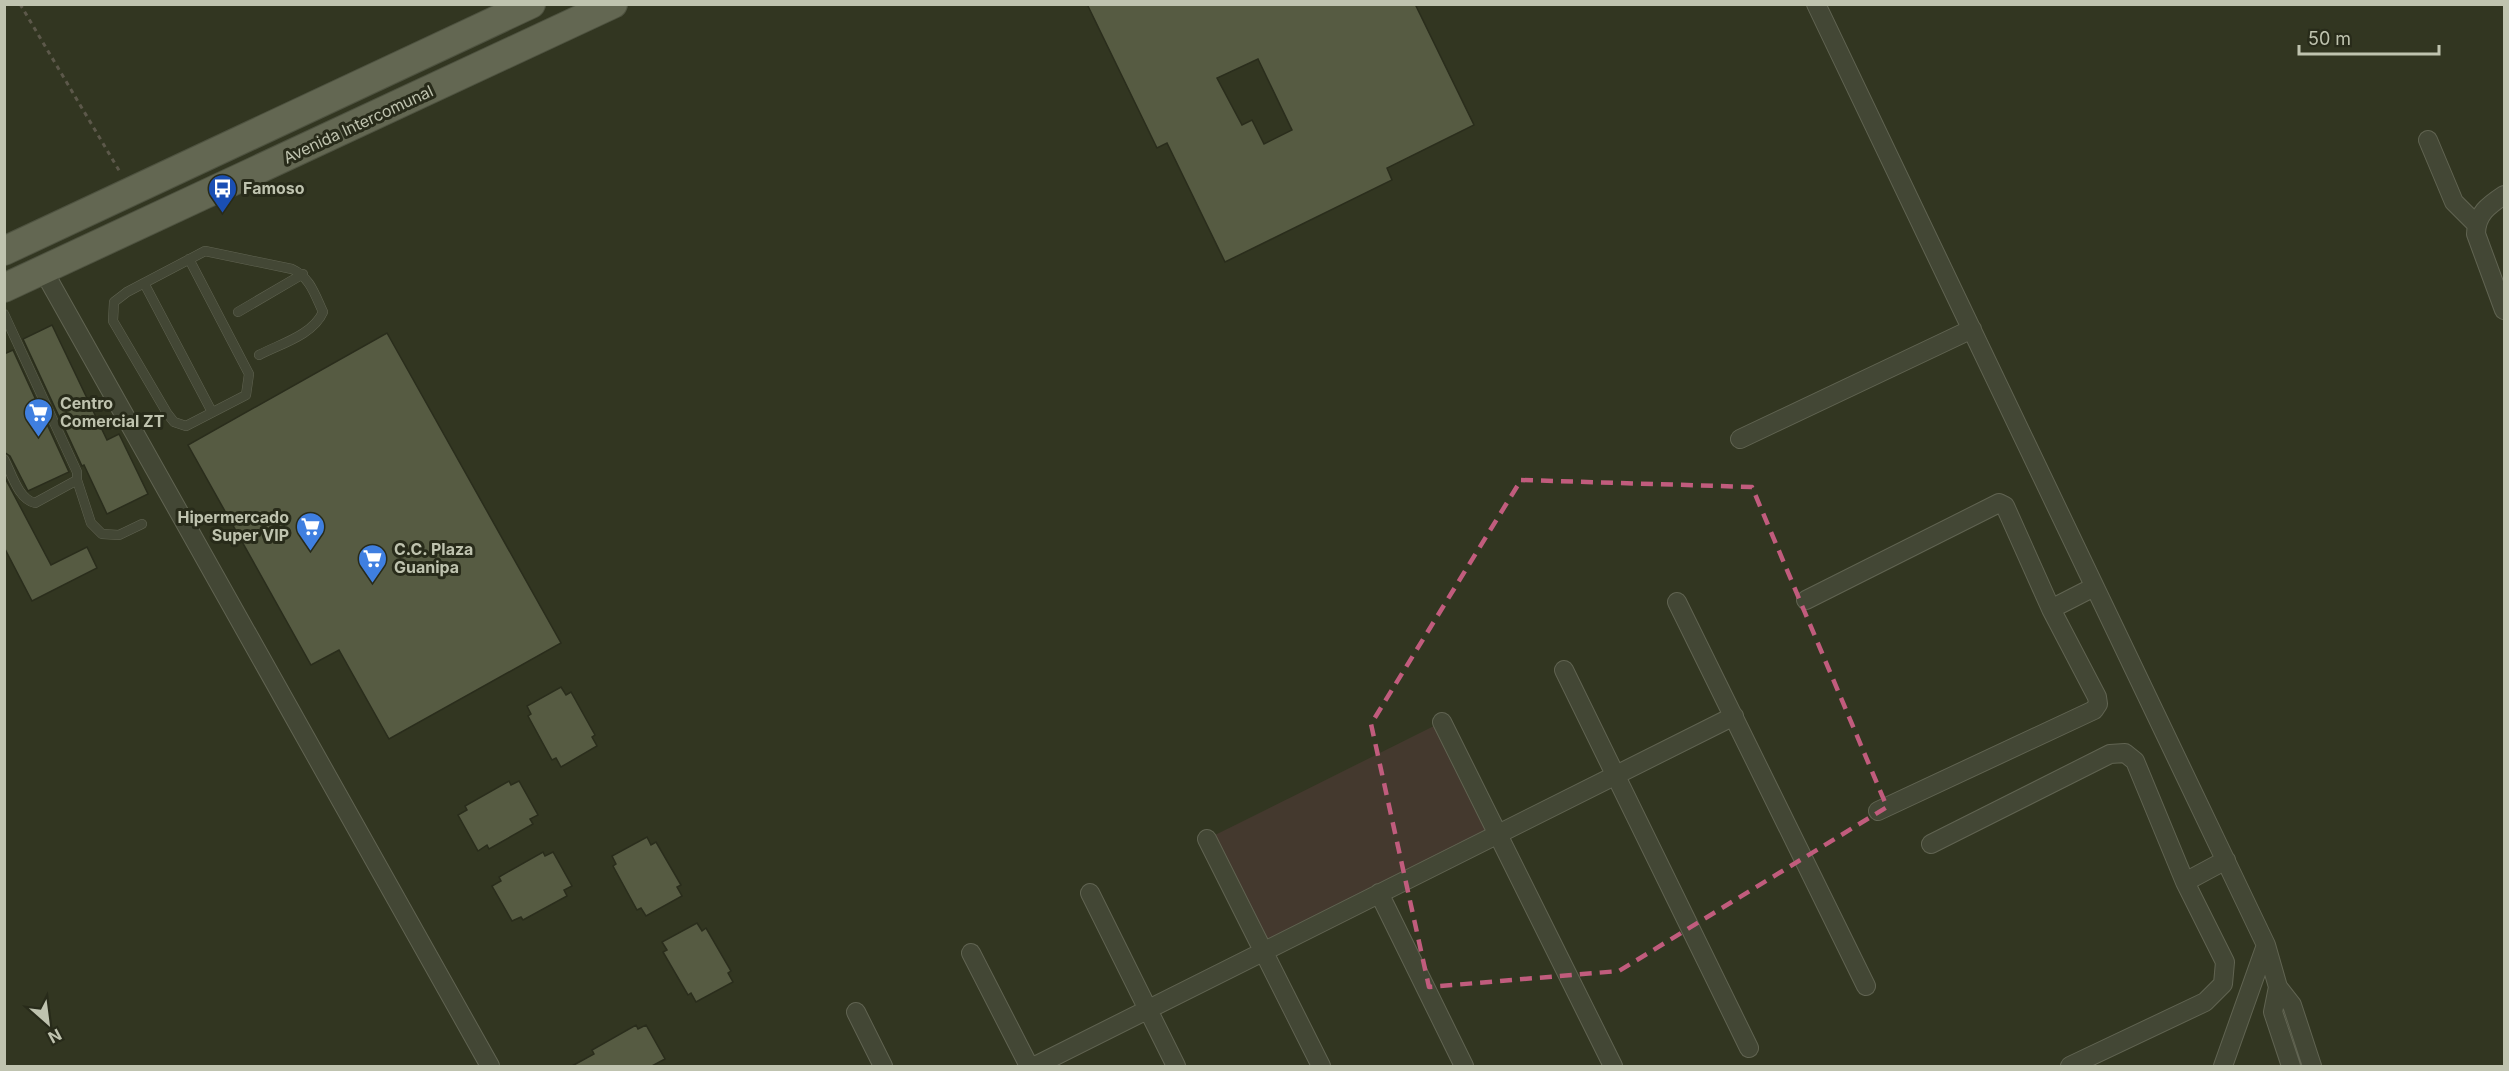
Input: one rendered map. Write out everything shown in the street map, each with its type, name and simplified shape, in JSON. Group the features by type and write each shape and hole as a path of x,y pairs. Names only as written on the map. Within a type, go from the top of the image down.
{"main road":[{"path":"4,251 531,4"},
{"name":"Avenida Intercomunal","path":"4,288 194,202 613,4"}],"street":[{"path":"1816,4 2266,945 2278,987 2292,1005 2313,1066"},
{"path":"2428,140 2454,201 2476,224"},
{"path":"2505,195 2481,213 2476,224 2479,246 2505,310"},
{"path":"43,270 490,1066"},
{"path":"1740,439 1972,329"},
{"path":"1806,600 2000,503 2005,506 2051,609 2097,697 2098,704 2094,710 1878,811"},
{"path":"2051,609 2094,586"},
{"path":"1677,602 1866,986"},
{"path":"1564,670 1749,1048"},
{"path":"1035,1066 1734,716"},
{"path":"1442,722 1613,1066"},
{"path":"1930,844 2110,754 2125,753 2135,761 2185,882 2225,962 2223,984 2205,1002 2070,1066"},
{"path":"1207,839 1321,1066"},
{"path":"2185,882 2226,860"},
{"path":"1090,893 1176,1066"},
{"path":"1379,893 1464,1066"},
{"path":"2223,1066 2266,945"},
{"path":"971,953 1029,1066"},
{"path":"2278,987 2273,1012 2291,1066"},
{"path":"856,1012 884,1066"}],"lane":[{"path":"189,259 249,374 246,395 186,426 174,422 167,413 113,321 114,302 144,283 189,259 205,251 292,269 303,274 309,281 323,312 319,322 259,355"},
{"path":"238,312 303,274"},
{"path":"144,283 213,412"},
{"path":"4,314 8,330 77,472 76,480 91,523 102,534 119,535 141,524"},
{"path":"4,459 23,497 28,501 35,503 76,480"}],"path":[{"path":"20,4 131,192"}],"highlighted area":[{"path":"1521,480 1752,487 1887,807 1619,971 1429,987 1371,724"}],"shaded area":[{"path":"1442,722 1499,835 1263,952 1207,839"}],"building":[{"path":"1087,4 1415,4 1474,125 1387,168 1392,180 1225,262 1167,143 1157,148","holes":["1258,59 1292,130 1264,144 1252,120 1242,125 1217,78"]},
{"path":"52,325 107,440 119,434 148,494 107,514 23,339"},
{"path":"387,333 561,643 389,739 339,650 311,665 188,445"},
{"path":"13,350 69,472 28,491 10,456 4,452 4,354"},
{"path":"4,476 51,565 87,547 97,568 32,601 4,547"},
{"path":"561,687 566,695 571,692 595,735 592,737 597,746 561,767 556,758 552,760 528,716 531,714 527,706"},
{"path":"509,781 511,785 519,781 538,815 530,819 533,824 489,849 487,845 478,851 458,815 467,810 465,806"},
{"path":"647,837 651,845 656,842 681,885 677,887 682,896 646,916 641,908 637,910 613,866 616,864 612,856"},
{"path":"543,852 545,856 553,852 572,886 564,890 567,896 523,920 521,917 512,921 492,886 501,881 499,877"},
{"path":"697,923 702,931 706,928 731,971 728,973 733,982 696,1002 691,993 688,995 663,952 667,950 662,942"},
{"path":"636,1025 638,1029 646,1025 665,1059 652,1066 572,1066 594,1054 592,1050"}],"place":[{"name":"Famoso","path":"222,214"},
{"name":"Centro Comercial ZT","path":"39,438"},
{"name":"Hipermercado Super VIP","path":"310,552"},
{"name":"C.C. Plaza Guanipa","path":"373,584"}]}
